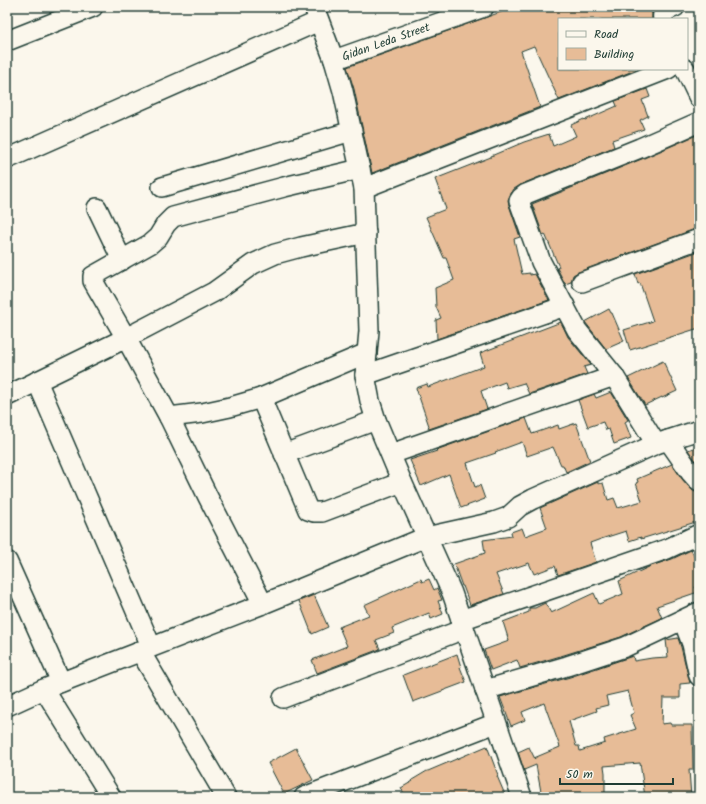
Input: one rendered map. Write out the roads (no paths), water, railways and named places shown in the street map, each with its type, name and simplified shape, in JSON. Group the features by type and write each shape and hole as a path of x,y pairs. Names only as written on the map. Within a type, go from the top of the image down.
{"street":[{"path":"7,41 93,7"},
{"name":"Gidan Leda Street","path":"334,60 484,7"},
{"path":"663,18 662,14 664,12 675,7"},
{"path":"7,159 316,14 344,91 364,188 370,331 365,375 370,401 390,454 452,593 522,797"},
{"path":"364,188 665,70"},
{"path":"685,70 699,98"},
{"path":"699,122 640,148 526,194 519,201 541,262 577,330 614,376 662,442 699,482"},
{"path":"162,187 352,131"},
{"path":"263,604 169,417 93,281 93,276 150,244 158,237 166,224 173,217 284,186 360,169"},
{"path":"97,208 122,260"},
{"path":"7,396 126,338 214,292 253,264 276,254 301,247 366,233"},
{"path":"582,282 699,239"},
{"path":"365,375 565,306"},
{"path":"169,417 202,413 261,398 367,353"},
{"path":"390,454 614,376"},
{"path":"37,381 146,648 226,797"},
{"path":"261,398 308,510 322,512 402,482"},
{"path":"284,454 376,420"},
{"path":"7,706 146,648 263,604 426,537 494,522 508,517 520,506 533,499 662,442 699,430"},
{"path":"283,698 462,624 667,549 699,534"},
{"path":"7,561 53,686 111,797"},
{"path":"485,690 625,647 691,616 692,644 699,676"},
{"path":"304,797 496,723"}]}
